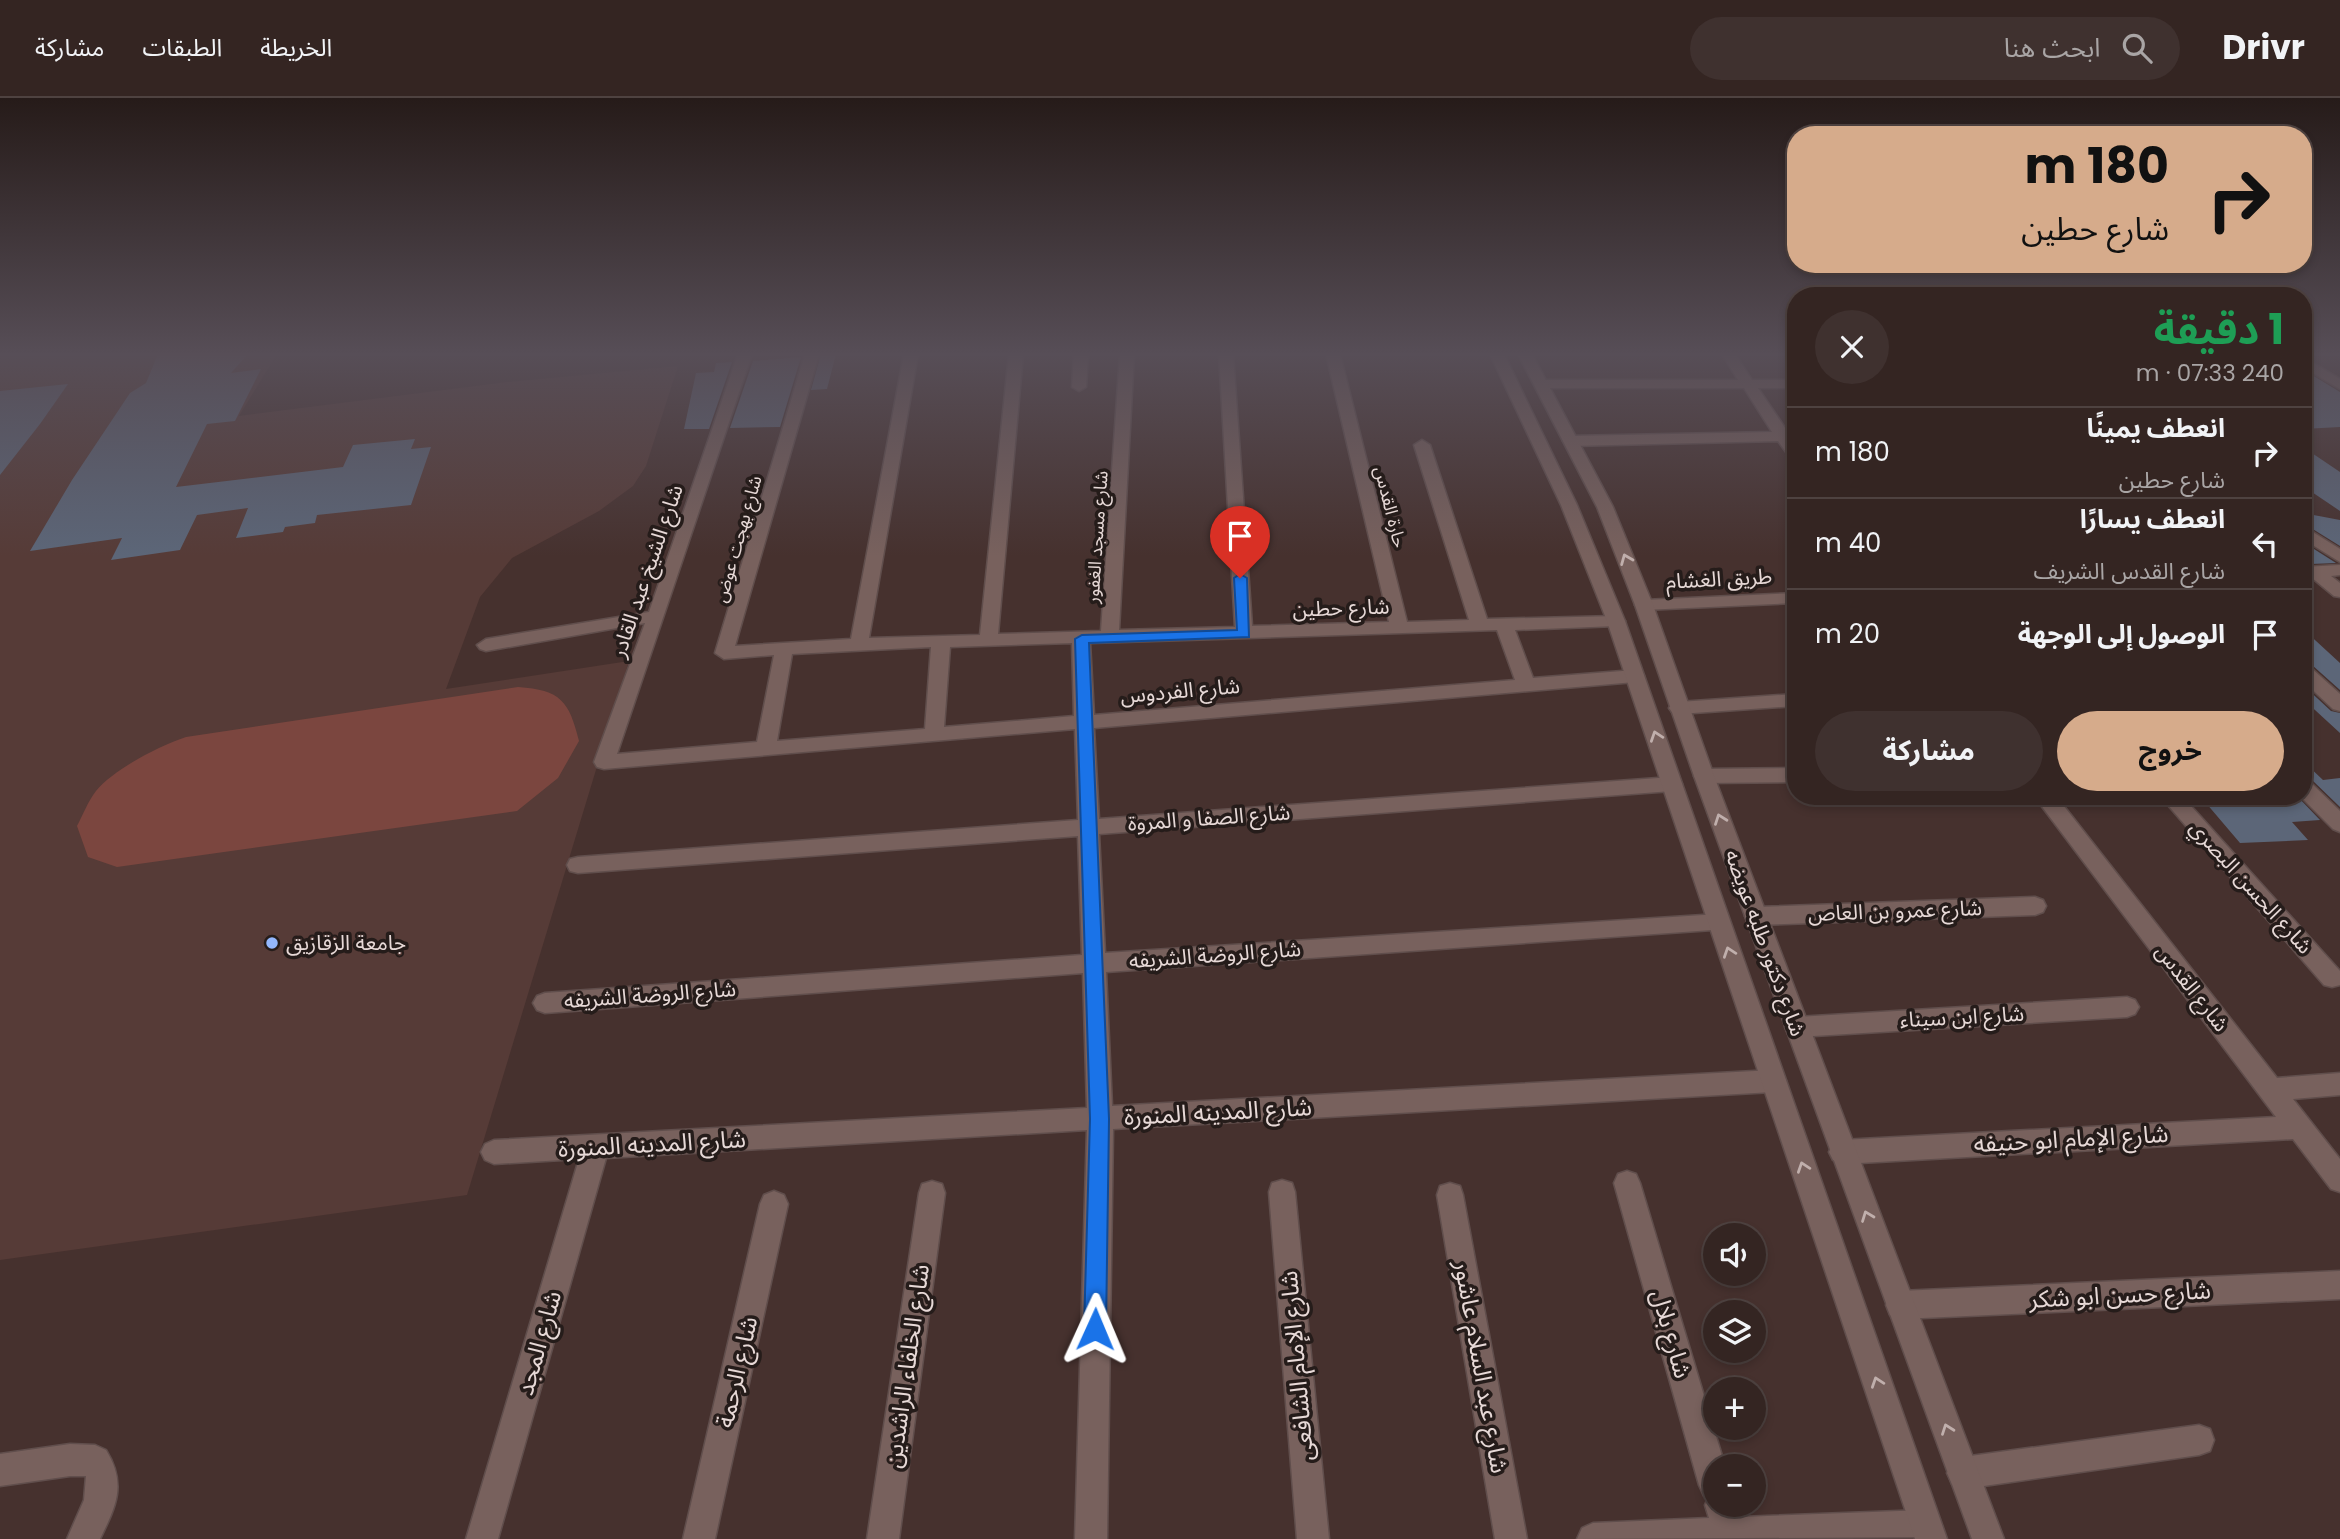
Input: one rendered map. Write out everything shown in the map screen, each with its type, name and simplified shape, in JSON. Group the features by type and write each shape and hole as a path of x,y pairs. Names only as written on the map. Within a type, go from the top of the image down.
{"street":[{"name":"شارع الشيخ عبد القادر","path":"604,762 722,421"},
{"name":"شارع بهجت عوض","path":"724,653 792,421"},
{"path":"859,644 899,421"},
{"path":"988,641 1010,421"},
{"name":"شارع مسجد الغفور","path":"1110,638 1123,421"},
{"path":"1230,421 1244,634"},
{"name":"حارة القدس","path":"1349,421 1400,629"},
{"name":"شارع دكتور طلبه عويضه","path":"1529,421 1569,505 1616,621 1929,1532"},
{"name":"شارع دكتور طلبه عويضه","path":"1561,421 1605,507 1644,605 1755,916 1988,1539"},
{"path":"1772,421 1787,443"},
{"path":"1571,440 1782,436"},
{"path":"1422,445 1480,626"},
{"path":"2312,537 2340,557"},
{"path":"2312,572 2340,570"},
{"path":"2312,574 2340,592"},
{"name":"طريق الغشام","path":"1644,605 1787,598"},
{"path":"486,645 656,616"},
{"name":"شارع حطين","path":"724,653 859,644 1616,621"},
{"path":"1504,625 1526,685"},
{"path":"1082,639 1100,1119 1091,1539"},
{"path":"934,734 941,642"},
{"path":"766,748 784,649"},
{"name":"شارع الفردوس","path":"604,762 1635,676"},
{"path":"2312,677 2340,682"},
{"path":"2312,679 2340,705"},
{"path":"1679,708 1787,701"},
{"path":"1704,776 1787,775"},
{"name":"شارع الصفا و المروة","path":"578,864 1672,784"},
{"path":"2312,796 2340,824"},
{"name":"شارع القدس","path":"2051,805 2340,1180"},
{"name":"شارع الحسن البصري","path":"2179,805 2332,978"},
{"name":"شارع عمرو بن العاص","path":"1755,916 2035,906"},
{"name":"شارع الروضة الشريفه","path":"545,1003 1094,962 1719,923"},
{"name":"شارع ابن سيناء","path":"1797,1027 2127,1007"},
{"name":"شارع المدينه المنورة","path":"494,1152 1773,1081"},
{"path":"2270,1090 2340,1084"},
{"name":"شارع الإمام ابو حنيفه","path":"1842,1152 2299,1127"},
{"name":"شارع المجد","path":"482,1539 596,1147"},
{"name":"شارع بلال","path":"1627,1183 1706,1454"},
{"name":"شارع الإمام الشافعى","path":"1282,1192 1313,1539"},
{"name":"شارع الخلفاء الراشدين","path":"883,1539 932,1194"},
{"name":"شارع عبد السلام عاشور","path":"1450,1195 1511,1539"},
{"name":"شارع الرحمة","path":"699,1539 774,1204"},
{"name":"شارع حسن ابو شكر","path":"1900,1305 2340,1285"},
{"path":"1963,1473 2199,1440"},
{"path":"0,1470 70,1460 95,1461 102,1469 105,1480 83,1539"},
{"path":"1593,1539 1727,1526 1929,1532"}],"shaded area":[{"name":"جامعة الزقازيق","path":"0,421 660,421 646,466 633,486 599,511 512,558 480,597 446,689 629,661 467,1195 0,1260"},
{"path":"518,687 544,691 561,700 571,716 579,741 558,778 517,811 117,867 88,857 77,826 93,795 104,783 150,752 186,737"}],"building":[{"path":"0,421 42,421 40,424 0,475"},
{"path":"111,421 233,421 207,424 176,487 343,467 353,445 415,439 411,449 431,447 411,505 317,515 315,523 285,527 283,532 236,538 248,508 197,515 180,550 111,560 122,538 30,551"},
{"path":"686,421 712,421 709,429 684,429"},
{"path":"732,421 782,421 780,427 730,428"},
{"path":"2312,421 2340,421 2340,427 2312,429"},
{"path":"2312,453 2340,472 2340,511 2312,492"},
{"path":"2312,515 2340,520 2340,546 2312,529"},
{"path":"2312,548 2336,563 2312,564"},
{"path":"2312,637 2340,663 2340,690 2312,665"},
{"path":"2312,693 2331,711 2340,713 2340,733 2312,707"},
{"path":"2312,770 2323,780 2340,778 2340,807 2312,780"},
{"path":"2208,805 2306,805 2320,820 2292,822 2308,840 2240,843"}],"place":[{"name":"جامعة الزقازيق","path":"272,943"}],"route":[{"path":"1095,1329 1100,1119 1082,639 1244,634 1240,578"}]}
